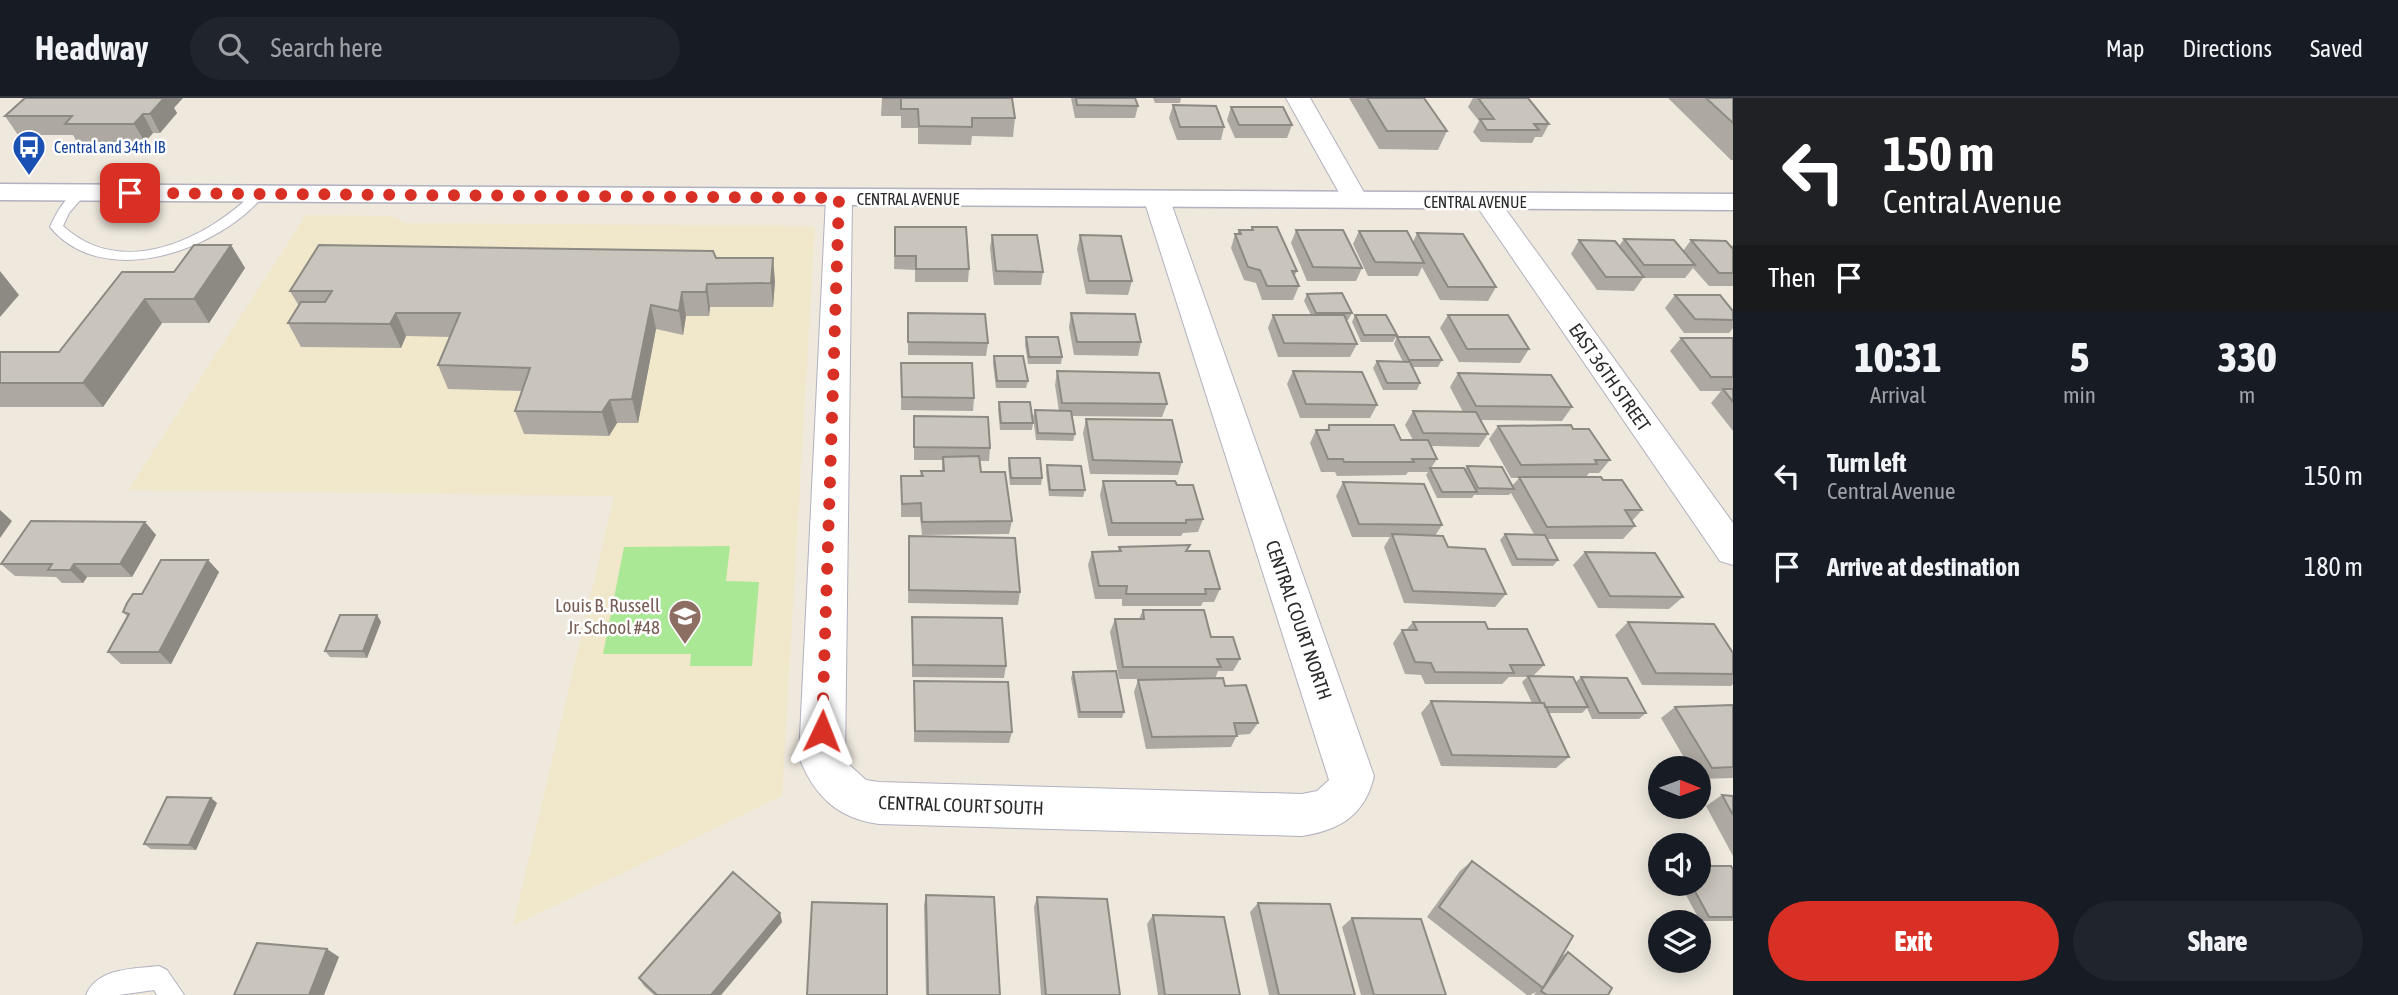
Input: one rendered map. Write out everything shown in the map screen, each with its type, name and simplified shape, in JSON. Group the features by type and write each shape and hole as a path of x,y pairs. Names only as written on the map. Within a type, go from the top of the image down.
{"main road":[{"name":"CENTRAL AVENUE","path":"0,192 1733,202"}],"street":[{"path":"1298,98 1356,201"},
{"name":"CENTRAL COURT SOUTH","path":"839,198 821,757 824,765 845,792 872,803 1093,810"},
{"name":"CENTRAL COURT NORTH","path":"1093,810 1302,815 1322,813 1331,810 1341,799 1352,776 1157,200"},
{"name":"EAST 36TH STREET","path":"1487,202 1733,551"}],"lane":[{"path":"81,192 63,212 56,227 67,240 83,250 111,255 150,254 182,246 222,228 259,194"},
{"path":"98,995 117,982 159,978 173,995"}],"shaded area":[{"name":"Louis B. Russell Jr. School #48","path":"306,215 393,216 404,223 815,226 782,796 513,926 614,496 128,490"}],"green space":[{"path":"730,546 726,581 759,582 752,666 690,666 691,654 603,654 624,547"}],"building":[{"path":"25,98 164,98 150,114 143,114 134,124 65,124 72,116 5,116"},
{"path":"901,98 1012,98 1015,118 972,118 972,127 919,126 918,109 901,109"},
{"path":"1076,98 1135,98 1138,106 1077,105"},
{"path":"1367,98 1424,98 1447,131 1387,131"},
{"path":"1478,98 1528,98 1549,124 1534,124 1539,130 1487,130 1480,119 1494,119"},
{"path":"1706,98 1733,98 1733,123"},
{"path":"1173,105 1216,106 1224,127 1180,127"},
{"path":"1231,107 1283,107 1292,125 1239,125"},
{"path":"895,227 966,227 969,269 916,269 916,256 895,256"},
{"path":"1252,227 1277,227 1297,271 1292,271 1299,286 1267,286 1260,270 1248,267 1235,234 1241,234 1239,230 1253,230"},
{"path":"1296,230 1343,230 1362,268 1313,267"},
{"path":"1359,231 1407,231 1424,263 1375,262"},
{"path":"1417,233 1463,234 1496,287 1448,287"},
{"path":"992,235 1037,235 1043,272 996,271"},
{"path":"1080,235 1121,236 1132,281 1089,281"},
{"path":"1624,239 1674,240 1695,265 1644,265"},
{"path":"1579,240 1615,241 1644,277 1606,277"},
{"path":"1691,240 1726,241 1733,249 1733,273 1719,273"},
{"path":"194,245 231,245 194,299 145,299 83,383 0,383 0,352 59,352 122,272 174,272"},
{"path":"319,245 713,251 716,258 773,258 771,283 707,284 706,292 682,292 679,311 651,305 632,399 610,400 602,412 515,411 530,368 438,365 460,313 396,313 390,324 288,323 301,302 325,302 332,291 290,291"},
{"path":"1342,293 1352,313 1316,313 1307,294"},
{"path":"1675,295 1720,295 1733,311 1733,320 1695,319"},
{"path":"908,313 985,314 988,343 908,342"},
{"path":"1071,313 1135,314 1141,342 1077,342"},
{"path":"1273,315 1344,315 1357,344 1284,343"},
{"path":"1355,315 1386,315 1397,335 1364,335"},
{"path":"1448,315 1508,315 1529,349 1467,349"},
{"path":"1026,337 1058,337 1062,357 1029,357"},
{"path":"1397,337 1429,337 1442,360 1409,360"},
{"path":"1681,338 1733,338 1733,377 1711,377"},
{"path":"994,356 1023,356 1028,381 997,381"},
{"path":"1377,361 1410,362 1420,383 1387,383"},
{"path":"901,363 972,363 974,398 902,397"},
{"path":"1057,371 1159,373 1167,404 1062,403"},
{"path":"1293,371 1362,372 1377,405 1306,404"},
{"path":"1458,373 1551,375 1572,407 1476,406"},
{"path":"1723,389 1733,389 1733,402"},
{"path":"999,402 1030,402 1033,423 1001,423"},
{"path":"1035,410 1071,411 1075,434 1038,433"},
{"path":"1413,411 1476,412 1488,434 1423,433"},
{"path":"914,416 988,417 990,448 914,447"},
{"path":"1086,419 1172,420 1182,462 1093,460"},
{"path":"1329,425 1394,425 1401,440 1428,440 1437,459 1412,459 1414,462 1344,462 1343,459 1328,459 1316,430 1329,430"},
{"path":"1571,425 1573,429 1589,429 1610,460 1595,460 1597,464 1521,465 1498,426"},
{"path":"979,456 981,472 1005,472 1012,521 922,522 921,503 902,504 901,476 923,476 921,471 944,471 943,457"},
{"path":"1009,458 1040,458 1042,478 1011,478"},
{"path":"1047,465 1081,466 1085,490 1050,490"},
{"path":"1467,466 1502,467 1514,489 1478,488"},
{"path":"1430,468 1464,468 1477,492 1442,492"},
{"path":"1519,477 1601,477 1603,480 1622,480 1642,510 1625,510 1635,526 1547,527"},
{"path":"1103,481 1175,481 1177,485 1193,485 1203,519 1186,520 1186,523 1112,523"},
{"path":"1343,482 1424,484 1442,525 1359,524"},
{"path":"31,521 145,522 120,564 74,564 70,570 48,570 52,564 1,564"},
{"path":"1392,534 1443,536 1448,547 1485,549 1506,594 1413,591"},
{"path":"1505,534 1545,535 1558,560 1517,559"},
{"path":"909,536 1015,538 1020,592 909,590"},
{"path":"1190,545 1186,551 1209,551 1220,589 1205,589 1206,594 1126,594 1127,586 1099,586 1092,552 1121,551 1119,547"},
{"path":"1585,552 1655,553 1683,597 1610,596"},
{"path":"161,560 208,560 159,652 108,652 129,614 123,612 127,603 133,594 142,594"},
{"path":"1143,610 1204,610 1211,637 1233,637 1240,659 1217,659 1221,667 1123,667 1115,619 1144,619"},
{"path":"340,615 377,615 363,651 325,651"},
{"path":"912,617 1002,618 1006,666 913,665"},
{"path":"1413,622 1485,622 1488,629 1527,629 1544,665 1510,665 1514,673 1435,672 1431,663 1415,662 1402,630 1417,630"},
{"path":"1628,622 1714,624 1733,653 1733,674 1656,673"},
{"path":"1116,671 1124,712 1080,712 1073,672"},
{"path":"1528,676 1573,677 1588,707 1545,707"},
{"path":"1581,677 1627,678 1646,713 1599,713"},
{"path":"1223,678 1225,686 1246,685 1258,723 1234,723 1237,736 1152,737 1138,680"},
{"path":"914,681 1008,682 1012,732 915,731"},
{"path":"1431,701 1544,703 1569,757 1452,755"},
{"path":"1733,705 1733,767 1712,768 1712,756 1705,756 1675,707"},
{"path":"1722,795 1733,796 1733,815"},
{"path":"167,797 211,798 189,845 144,844"},
{"path":"1472,861 1573,936 1543,988 1439,907"},
{"path":"1711,866 1731,866 1733,917 1711,917 1711,910 1705,910 1698,896 1711,896"},
{"path":"733,872 780,913 711,995 657,995 639,978"},
{"path":"926,895 994,897 1000,995 928,995"},
{"path":"1037,897 1107,899 1120,995 1046,995"},
{"path":"812,902 887,904 887,995 807,995"},
{"path":"1258,903 1330,904 1355,995 1279,995"},
{"path":"1153,915 1224,917 1240,995 1165,995"},
{"path":"1352,918 1421,919 1446,995 1374,995"},
{"path":"257,943 327,949 309,995 234,995"},
{"path":"1568,952 1612,988 1608,995 1547,995 1541,991"}],"place":[{"name":"Central and 34th IB","path":"29,177"},
{"name":"Louis B. Russell Jr. School #48","path":"685,646"}],"route":[{"path":"130,193 839,198 822,731"}]}
